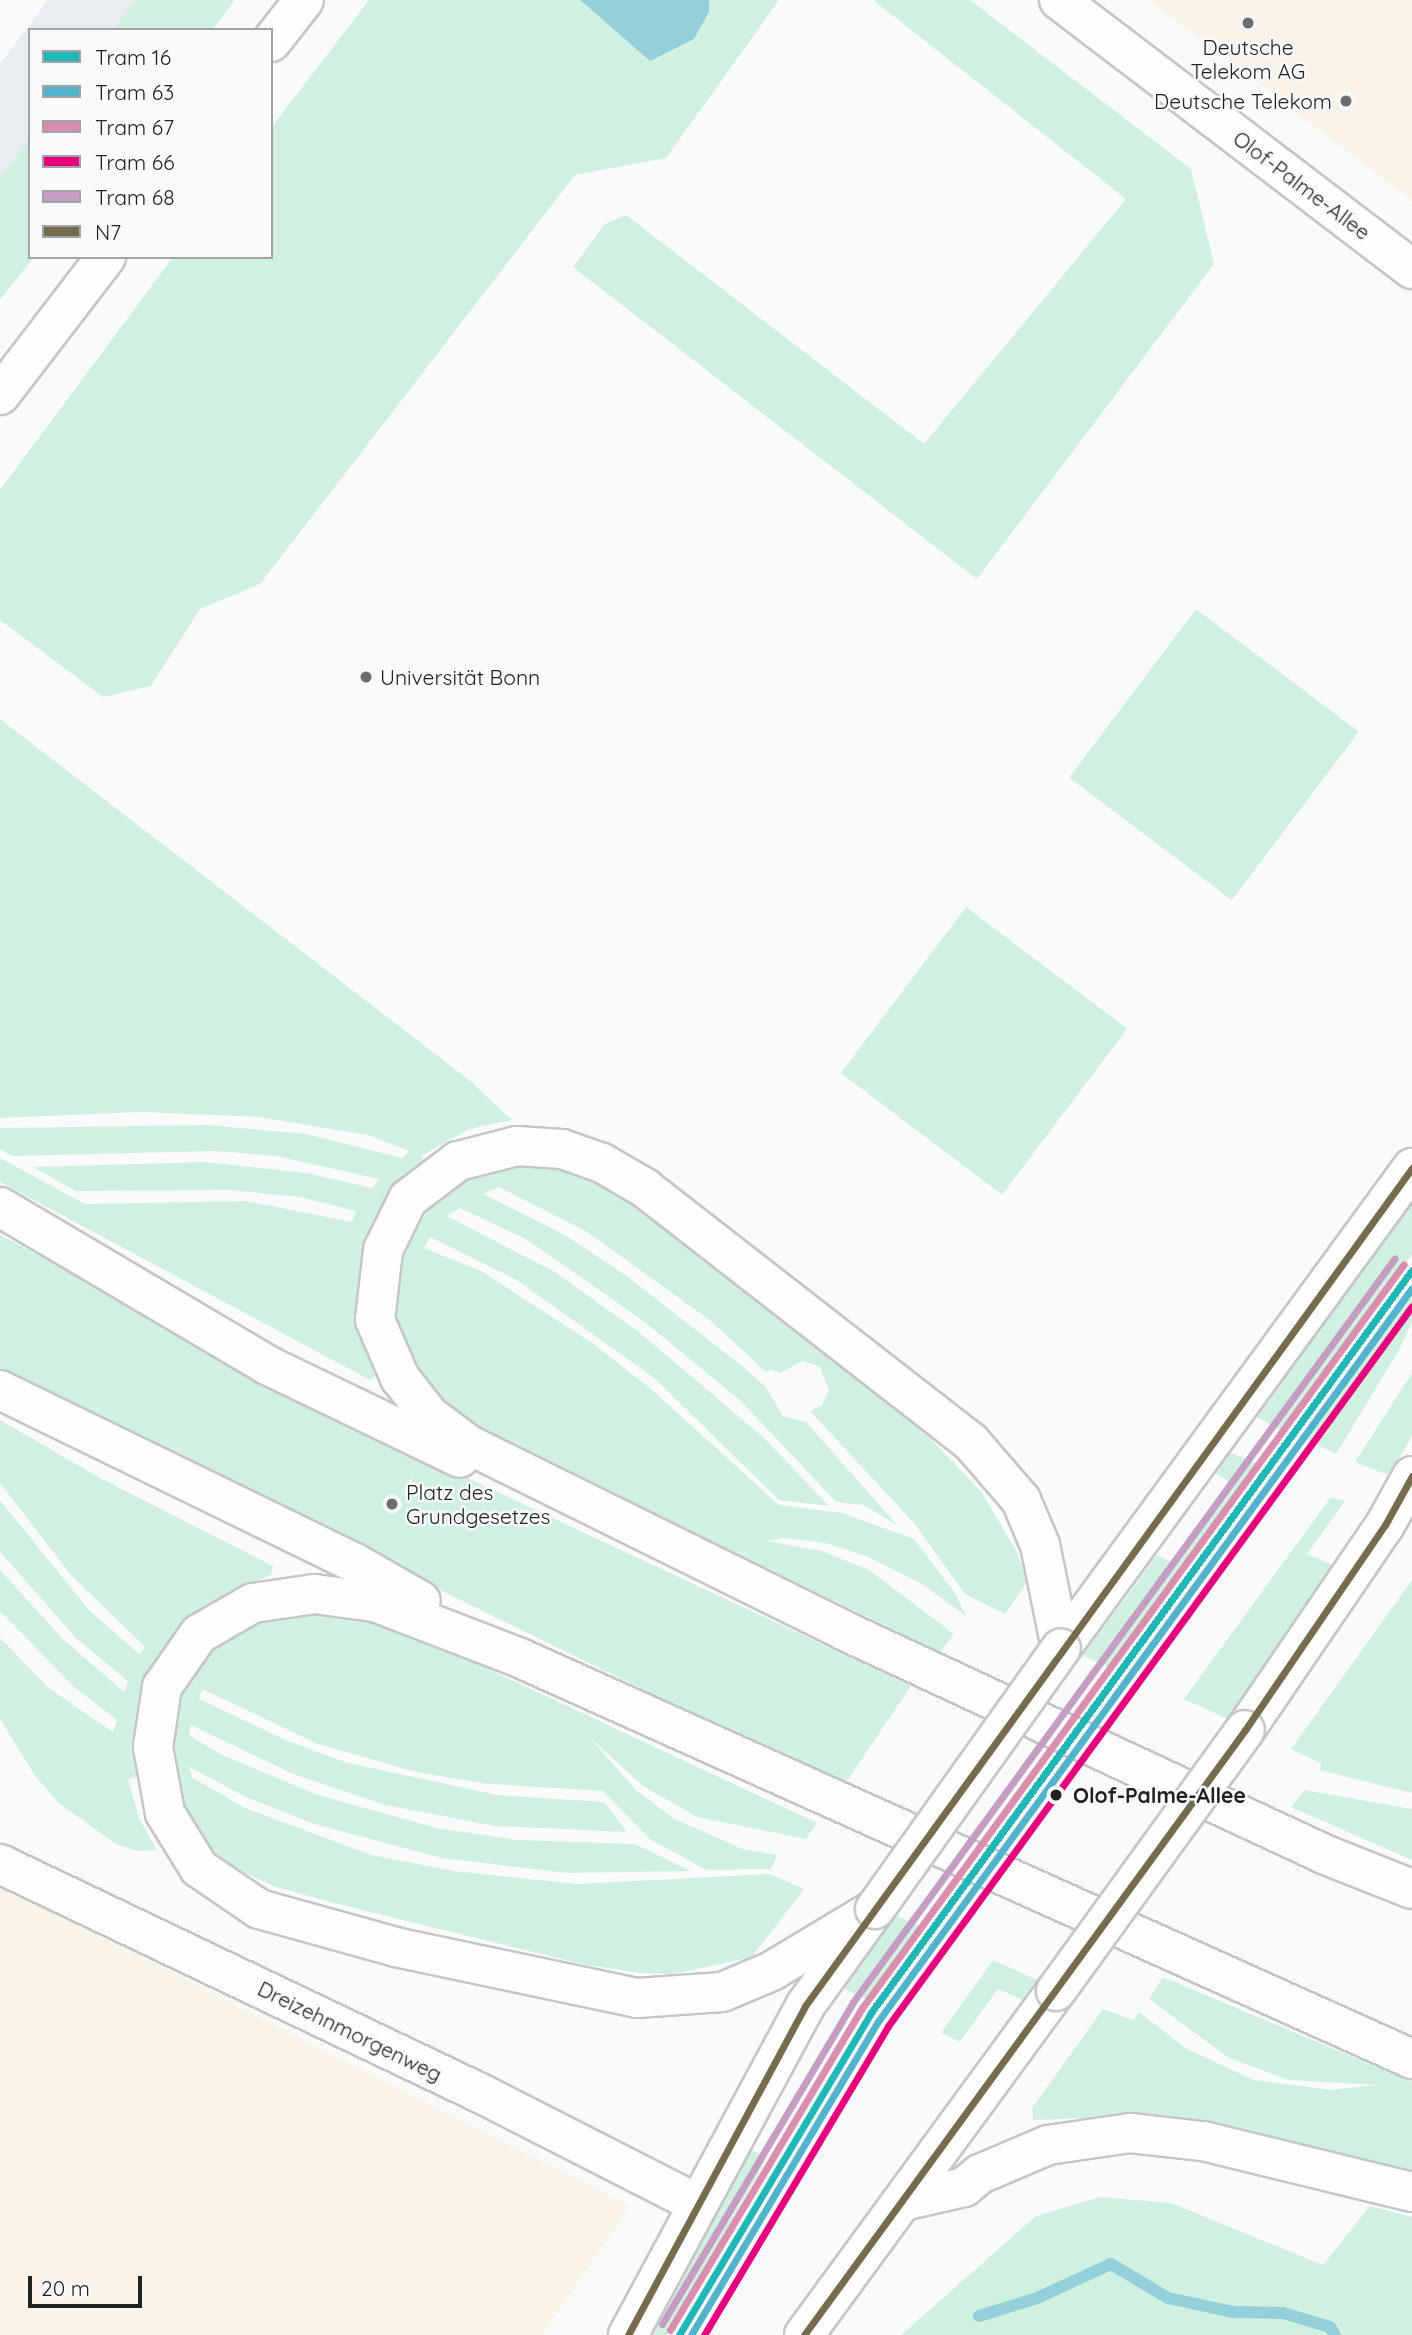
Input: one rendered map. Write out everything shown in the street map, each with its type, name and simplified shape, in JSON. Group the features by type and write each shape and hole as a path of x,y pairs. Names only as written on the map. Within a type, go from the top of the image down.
{"main road":[{"path":"273,39 304,0"},
{"name":"Olof-Palme-Allee","path":"1059,0 1412,269"},
{"path":"0,395 104,259"},
{"path":"1061,1648 1040,1545 1021,1500 971,1441 685,1216 602,1163 562,1149 517,1146 458,1161 408,1199 383,1250 375,1320 400,1378 430,1416 469,1446 675,1548 1326,1855 1412,1889"},
{"path":"628,2335 805,2006 1061,1648 1412,1168"},
{"path":"0,1207 267,1364 374,1419 675,1548"},
{"path":"0,1390 353,1562 520,1658"},
{"path":"804,2335 1245,1730 1378,1535 1412,1476"},
{"path":"875,1909 772,1971 722,1992 637,1998 396,1947 259,1909 199,1868 165,1813 153,1747 162,1687 199,1634 254,1603 315,1594 374,1602 520,1658 1412,2059"},
{"name":"Dreizehnmorgenweg","path":"0,1864 480,2093 698,2204"},
{"path":"903,2202 964,2187 981,2174 1048,2145 1130,2133 1203,2141 1412,2193"}],"shaded area":[{"path":"48,0 137,0 116,28 28,28 28,145 0,181 0,64"},
{"name":"Deutsche Telekom","path":"1149,0 1412,0 1412,201"},
{"path":"0,1885 630,2206 542,2335 0,2335"}],"green space":[{"path":"136,0 235,0 214,28 115,28"},
{"path":"369,0 580,0 650,61 708,12 709,0 779,0 666,158 575,175 260,584 200,609 151,686 103,697 0,620 0,490 172,259 273,259 273,125"},
{"path":"873,0 970,0 1191,169 1214,264 977,579 573,267 605,224 626,215 924,444 1126,199"},
{"path":"28,142 28,259 32,259 0,300 0,178"},
{"path":"1196,609 1359,732 1232,900 1069,778"},
{"path":"0,719 469,1080 512,1120 469,1129 421,1156 427,1165 370,1236 361,1272 360,1322 375,1376 370,1380 0,1182 0,1158 85,1204 246,1201 352,1222 356,1211 300,1197 230,1190 76,1191 33,1167 205,1162 307,1173 372,1188 379,1179 276,1156 216,1151 13,1156 0,1149 0,1128 208,1125 306,1134 402,1158 409,1151 368,1135 259,1117 141,1112 0,1118"},
{"path":"966,907 1127,1029 1002,1195 841,1073"},
{"path":"521,1166 556,1169 593,1181 648,1215 712,1260 932,1440 982,1493 1018,1554 1027,1582 1005,1614 965,1594 914,1523 810,1411 822,1405 829,1390 820,1367 803,1361 780,1373 771,1369 766,1372 711,1321 587,1232 499,1187 483,1194 565,1235 628,1277 742,1366 765,1386 783,1416 806,1422 898,1526 864,1505 836,1502 741,1401 642,1320 526,1239 460,1208 447,1216 555,1272 640,1333 763,1437 829,1506 779,1500 653,1377 515,1279 430,1237 424,1248 483,1272 592,1343 650,1388 779,1505 842,1513 914,1539 955,1593 966,1616 922,1584 866,1556 826,1543 784,1538 767,1541 822,1551 869,1570 954,1634 940,1652 487,1434 456,1414 420,1380 394,1321 397,1267 406,1239 438,1199 460,1183 487,1171"},
{"path":"1412,1202 1412,1254 1284,1432 1257,1417"},
{"path":"0,1235 476,1482 911,1686 845,1784 646,1691 0,1374"},
{"path":"1407,1296 1412,1299 1412,1322 1399,1350 1336,1454 1303,1438"},
{"path":"1412,1373 1412,1435 1390,1476 1355,1462"},
{"path":"0,1420 100,1478 273,1566 271,1575 212,1603 190,1622 140,1713 138,1777 128,1779 139,1818 157,1850 137,1851 116,1844 60,1804 36,1777 0,1719 0,1638 50,1689 113,1732 117,1720 73,1686 0,1611 0,1570 63,1639 124,1692 128,1681 77,1639 0,1552 0,1500 88,1609 139,1654 145,1647 71,1575 0,1483"},
{"path":"1231,1453 1257,1464 1112,1669 1083,1655 1157,1555 1173,1563 1230,1483 1216,1473"},
{"path":"1331,1497 1345,1501 1307,1554 1335,1566 1232,1721 1184,1699"},
{"path":"1412,1580 1412,1793 1319,1770 1322,1764 1291,1749"},
{"path":"308,1607 390,1623 817,1823 806,1839 697,1817 643,1786 588,1736 636,1790 673,1818 742,1849 777,1855 771,1869 707,1870 651,1840 603,1791 488,1784 416,1772 318,1744 202,1689 199,1699 290,1742 348,1763 497,1795 604,1802 627,1832 495,1826 385,1805 293,1774 191,1725 189,1735 220,1754 318,1795 437,1828 517,1840 635,1844 691,1871 567,1873 442,1858 314,1824 246,1797 188,1766 193,1778 245,1808 371,1855 454,1871 577,1884 770,1874 804,1889 752,1957 674,1974 640,1973 582,1964 334,1903 273,1886 237,1869 209,1848 180,1804 169,1751 176,1705 190,1672 213,1645 246,1622"},
{"path":"1304,1790 1412,1809 1412,1860 1291,1807"},
{"path":"893,1915 924,1927 867,2000 841,1987"},
{"path":"993,1960 1037,1980 1023,2000 998,1989 960,2042 941,2033"},
{"path":"1163,1977 1412,2082 1412,2176 1143,2116 1033,2120 1032,2108 1103,2009 1133,2020 1139,2012 1187,2049 1254,2080 1331,2090 1378,2085 1289,2080 1229,2058 1149,1999"},
{"path":"746,2147 767,2158 667,2335 649,2335"},
{"path":"1100,2197 1171,2203 1323,2265 1370,2206 1412,2217 1412,2335 901,2335 1036,2216"}],"water":[{"path":"580,0 709,0 709,12 694,39 650,61"}],"waterway":[{"path":"979,2316 1037,2298 1111,2264 1168,2298 1233,2312 1283,2313 1330,2327 1335,2335"}],"tram line":[{"name":"68","path":"662,2324 853,2002 1395,1258"},
{"name":"67","path":"670,2330 862,2008 1404,1264"},
{"name":"16","path":"679,2335 870,2014 1412,1270"},
{"name":"63","path":"691,2335 879,2020 1412,1288"},
{"name":"66","path":"704,2335 888,2026 1412,1306"}],"transit line":[{"name":"N7","path":"628,2335 805,2006 1412,1168"},
{"name":"N7","path":"804,2335 1245,1730 1385,1525 1412,1476"}],"place":[{"name":"Deutsche Telekom AG","path":"1248,23"},
{"name":"Deutsche Telekom","path":"1346,101"},
{"name":"Universität Bonn","path":"366,677"},
{"name":"Platz des Grundgesetzes","path":"392,1504"},
{"name":"Olof-Palme-Allee","path":"1056,1795"}]}
